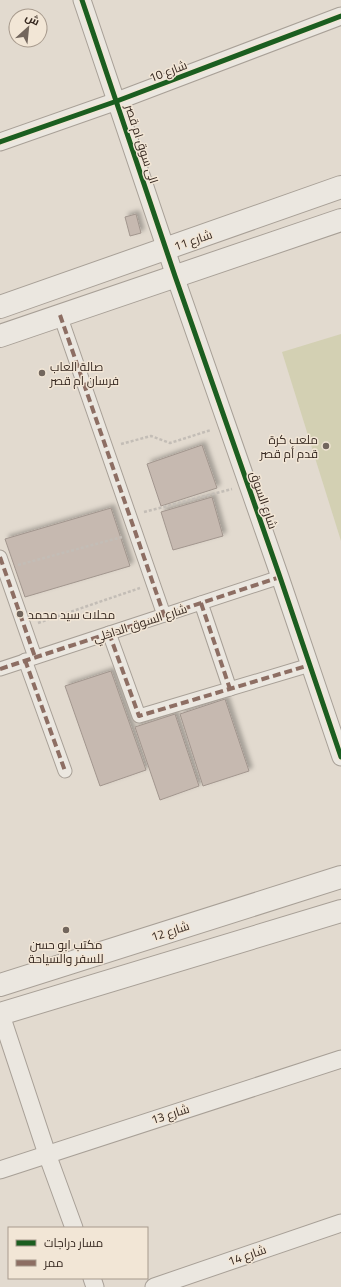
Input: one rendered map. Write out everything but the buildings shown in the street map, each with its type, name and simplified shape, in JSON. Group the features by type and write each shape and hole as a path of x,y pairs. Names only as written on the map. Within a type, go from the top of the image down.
{"street":[{"name":"الى سوق ام قصر","path":"82,0 166,249"},
{"name":"شارع 10","path":"0,142 117,102 341,16"},
{"name":"شارع 11","path":"0,307 341,187"},
{"path":"0,336 341,220"},
{"name":"شارع السوق","path":"166,249 341,758"},
{"path":"60,315 164,615"},
{"path":"2,563 25,627 30,659 65,771"},
{"name":"شارع السوق الداخلي","path":"0,669 280,577"},
{"path":"201,602 230,689"},
{"path":"109,633 139,716 310,665"},
{"name":"شارع 12","path":"0,985 341,877"},
{"path":"74,1227 47,1154 0,1014 341,910"},
{"name":"شارع 13","path":"0,1170 341,1059"},
{"name":"شارع 14","path":"154,1287 341,1223"}],"path":[{"path":"106,448 151,436 170,443 227,424"},
{"path":"130,516 248,485"},
{"path":"2,563 136,533"},
{"path":"25,627 154,584"}],"shaded area":[{"name":"ملعب كرة قدم أم قصر","path":"341,334 341,541 282,352"}],"marked path":[{"path":"60,315 164,615"},
{"path":"0,557 35,657"},
{"path":"0,669 280,577"},
{"path":"201,603 230,689"},
{"path":"109,633 139,716 310,665"},
{"path":"25,660 65,771"}],"cycle path":[{"path":"82,0 175,276 341,757"},
{"path":"0,142 117,101 341,16"}],"place":[{"name":"صالة العاب فرسان ام قصر","path":"42,373"},
{"name":"ملعب كرة قدم أم قصر","path":"326,446"},
{"name":"محلات سيد محمد","path":"20,614"},
{"name":"مكتب ابو حسن للسفر والسياحة","path":"66,930"}]}
